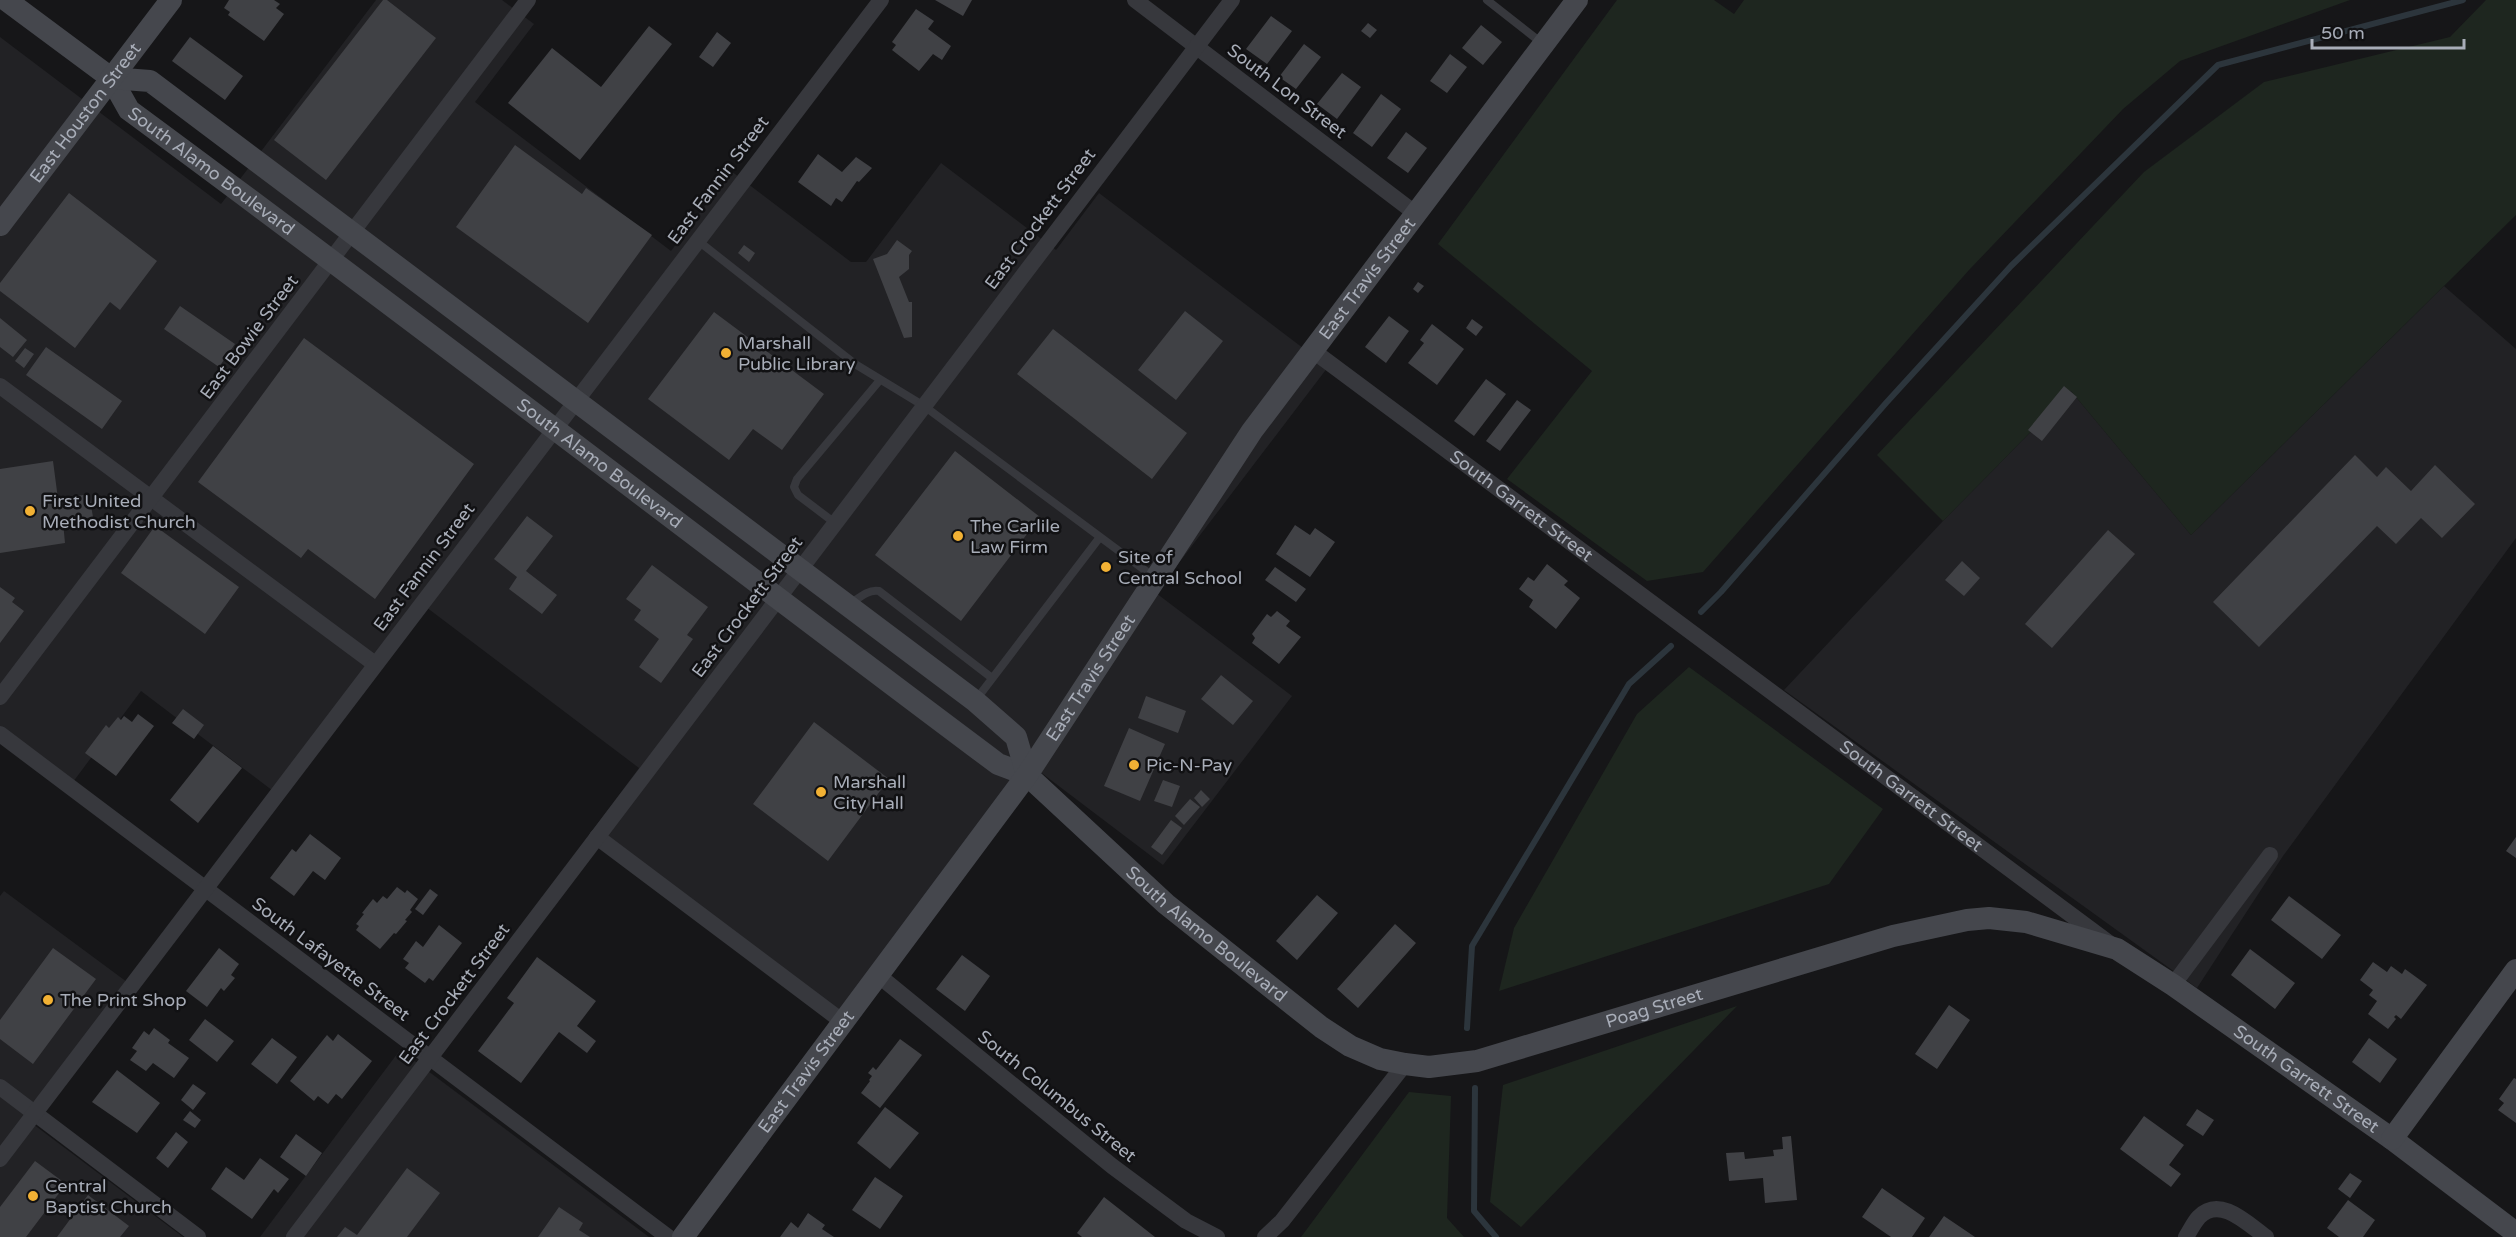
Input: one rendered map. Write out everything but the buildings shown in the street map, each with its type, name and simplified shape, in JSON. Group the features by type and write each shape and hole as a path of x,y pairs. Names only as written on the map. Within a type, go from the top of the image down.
{"street":[{"path":"6,0 111,78"},
{"name":"East Houston Street","path":"0,225 171,0"},
{"name":"East Bowie Street","path":"0,698 528,0"},
{"name":"East Fannin Street","path":"0,1159 575,399 881,0"},
{"name":"South Lon Street","path":"1135,0 1415,213"},
{"name":"East Crockett Street","path":"294,1237 1232,0"},
{"name":"East Travis Street","path":"683,1237 1028,775 1252,430 1577,0"},
{"name":"South Alamo Boulevard","path":"111,78 150,81 975,701 1016,737 1028,775"},
{"name":"South Alamo Boulevard","path":"111,78 129,110 332,259 777,599 998,764 1028,775 1154,893 1321,1027 1350,1046 1380,1059 1405,1064"},
{"name":"South Garrett Street","path":"1312,350 2117,949 2173,985 2392,1139 2516,1233"},
{"path":"0,386 375,664"},
{"name":"South Lafayette Street","path":"0,734 668,1237"},
{"path":"597,837 843,1022"},
{"path":"2173,985 2270,855"},
{"name":"Poag Street","path":"1405,1064 1430,1067 1477,1061 1884,939 1949,922 1989,918 2026,922 2117,949"},
{"path":"2392,1139 2516,970"},
{"name":"South Columbus Street","path":"878,975 1129,1180 1186,1221 1217,1237"},
{"path":"1266,1237 1282,1221 1405,1064"},
{"path":"0,1087 198,1237"},
{"path":"2186,1237 2199,1217 2209,1210 2218,1209 2227,1210 2266,1237"}],"lane":[{"path":"1487,0 1544,44"},
{"path":"697,240 855,364 924,406 1155,577"},
{"path":"835,523 798,495 794,488 797,479 880,380"},
{"path":"975,701 1100,537"},
{"path":"848,606 867,592 879,591 992,678"}],"shaded area":[{"path":"376,0 502,0 534,24 475,102 671,251 731,171 851,262 866,262 941,163 1056,250 1099,193 1328,367 1156,593 1292,696 1163,865 1035,768 840,1025 589,835 639,768 422,604 277,794 141,691 67,790 0,739 0,37 221,204"},
{"path":"1617,0 1714,0 1734,14 1744,0 2350,0 2180,61 2123,109 1969,270 1703,572 1647,581 1507,479 1592,371 1438,244"},
{"path":"2486,0 2516,0 2516,215 2191,535 2071,391 1943,521 1877,455 2144,172 2264,82 2450,37"},
{"path":"2444,286 2516,349 2516,538 2283,856 2197,988 1784,690 1943,521 2071,391 2191,535"},
{"path":"1689,667 1883,809 1829,884 1499,991 1514,928 1637,714"},
{"path":"4,891 127,982 25,1118 183,1237 0,1237 0,896"},
{"path":"1737,1006 1521,1227 1490,1202 1503,1085"},
{"path":"400,1050 649,1237 260,1237"},
{"path":"1409,1092 1451,1096 1447,1218 1464,1237 1301,1237"}],"waterway":[{"path":"1701,612 2011,266 2218,65 2463,0"},
{"path":"1467,1028 1472,946 1629,684 1671,646"},
{"path":"1475,1088 1474,1211 1496,1237"}],"place":[{"name":"Marshall Public Library","path":"726,353"},
{"name":"First United Methodist Church","path":"30,511"},
{"name":"The Carlile Law Firm","path":"958,536"},
{"name":"Site of Central School","path":"1106,567"},
{"name":"Pic-N-Pay","path":"1134,765"},
{"name":"Marshall City Hall","path":"821,792"},
{"name":"The Print Shop","path":"48,1000"},
{"name":"Central Baptist Church","path":"33,1196"}]}
